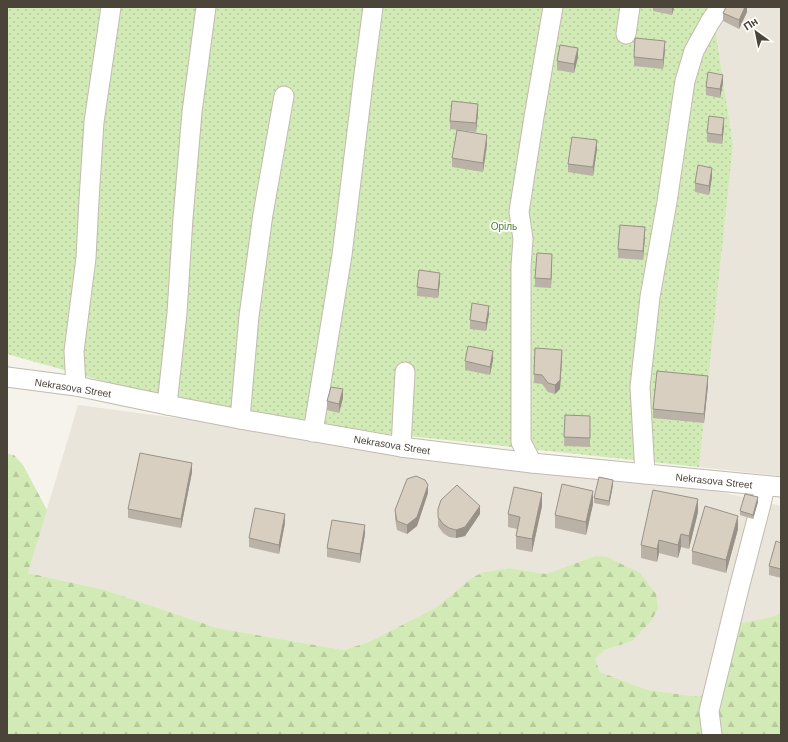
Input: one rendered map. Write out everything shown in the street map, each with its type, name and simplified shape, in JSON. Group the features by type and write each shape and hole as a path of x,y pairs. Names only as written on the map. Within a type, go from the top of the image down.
{"street":[{"path":"76,386 74,351 86,258 94,122 111,7"},
{"path":"166,405 177,313 192,112 206,7"},
{"path":"313,432 342,255 364,74 374,7"},
{"path":"532,463 521,442 521,266 523,239 519,212 553,7"},
{"path":"626,34 630,7"},
{"path":"645,474 640,387 650,297 667,202 685,81 694,51 720,7"},
{"path":"240,419 249,316 263,214 284,96"},
{"path":"401,447 405,372"},
{"name":"Nekrasova Street","path":"7,377 76,386 240,419 401,447 532,463 773,487"},
{"path":"712,735 709,711 739,588 762,504 773,487"}],"shaded area":[{"path":"712,7 781,7 781,476 699,467 733,145"},
{"path":"78,405 705,488 781,506 781,613 771,617 715,672 700,697 648,690 600,672 595,659 605,650 632,641 595,556 546,574 509,568 484,572 473,577 437,607 369,642 344,650 217,628 105,590 28,573"}],"green space":[{"name":"Оріль","path":"7,7 712,7 733,145 699,467 380,433 146,393 7,354"},
{"path":"7,454 14,455 23,465 47,510 28,573 105,590 217,628 344,650 369,642 437,607 473,577 484,572 509,568 546,574 595,556 607,557 640,573 656,594 658,608 652,620 632,641 605,650 595,659 600,672 648,690 700,697 715,672 733,625 771,617 781,613 781,735 7,735"}],"building":[{"path":"726,7 745,7 739,20 723,13"},
{"path":"635,38 665,41 663,60 634,57"},
{"path":"560,45 578,48 574,64 557,61"},
{"path":"708,72 723,75 720,89 706,87"},
{"path":"452,101 478,104 476,123 450,121"},
{"path":"709,116 724,118 722,135 707,133"},
{"path":"457,130 487,135 483,163 452,158"},
{"path":"572,137 597,140 593,167 568,164"},
{"path":"698,165 712,168 709,186 695,183"},
{"path":"620,225 645,227 643,251 618,249"},
{"path":"537,253 552,254 551,279 535,278"},
{"path":"419,270 440,273 438,290 417,287"},
{"path":"472,303 489,306 486,323 470,320"},
{"path":"468,346 493,351 490,367 465,361"},
{"path":"535,348 562,350 560,380 555,385 548,383 542,375 534,374"},
{"path":"657,371 708,376 704,414 653,409"},
{"path":"331,387 343,389 339,404 327,401"},
{"path":"565,415 590,416 590,438 564,437"},
{"path":"140,453 192,463 181,519 128,509"},
{"path":"416,476 425,480 428,485 417,517 407,525 397,521 395,510 407,479"},
{"path":"599,477 613,480 609,501 594,498"},
{"path":"562,484 593,491 586,522 555,515"},
{"path":"457,485 480,506 465,527 456,530 443,524 438,517 438,509 441,500"},
{"path":"514,487 542,493 532,539 516,536 520,517 508,514"},
{"path":"653,490 698,499 689,536 681,534 678,545 659,540 657,549 641,545"},
{"path":"745,494 758,497 753,515 740,511"},
{"path":"705,506 738,516 726,560 692,551"},
{"path":"255,508 285,514 279,545 249,538"},
{"path":"332,520 365,525 360,554 327,548"},
{"path":"776,541 781,543 781,569 769,566"}]}
